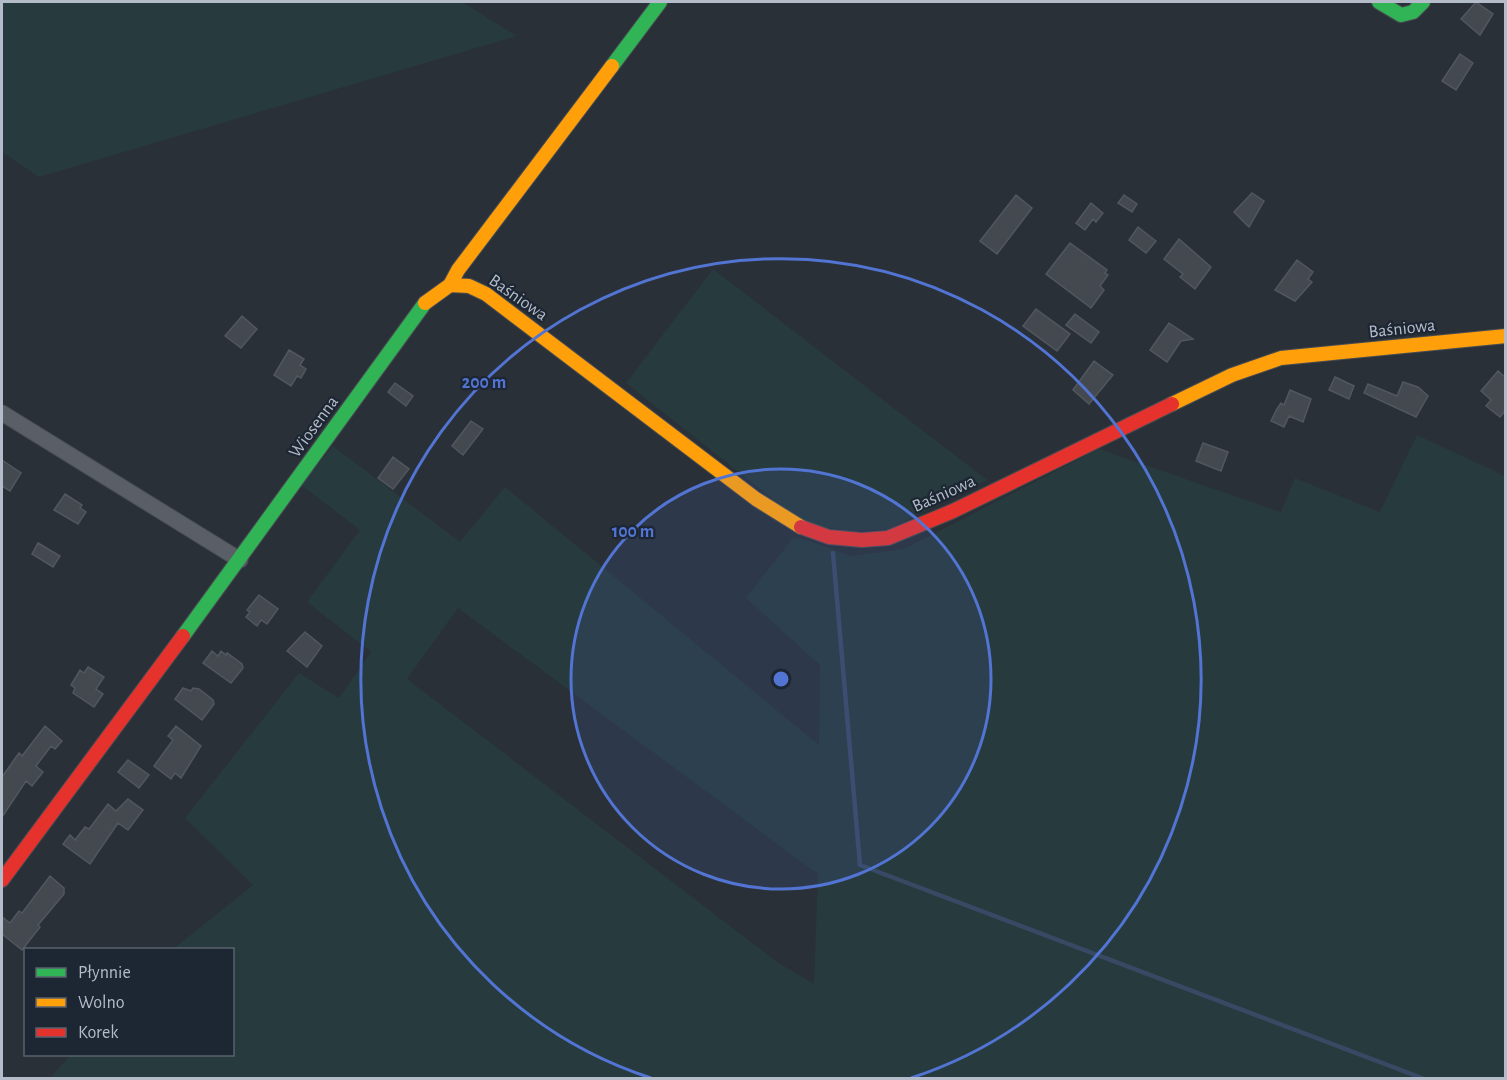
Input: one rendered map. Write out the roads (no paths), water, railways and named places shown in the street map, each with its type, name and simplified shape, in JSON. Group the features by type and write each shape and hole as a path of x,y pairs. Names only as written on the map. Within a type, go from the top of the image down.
{"street":[{"name":"Wiosenna","path":"2,880 240,560 428,299 450,285 465,260 660,2"},
{"path":"1379,2 1401,15 1413,12 1423,2"},
{"name":"Baśniowa","path":"450,285 469,286 486,294 756,499 794,524 829,537 862,540 888,538 953,511 1232,375 1281,358 1506,336"},
{"path":"2,413 240,560"}],"waterway":[{"path":"833,553 860,865 1422,1078"}]}
